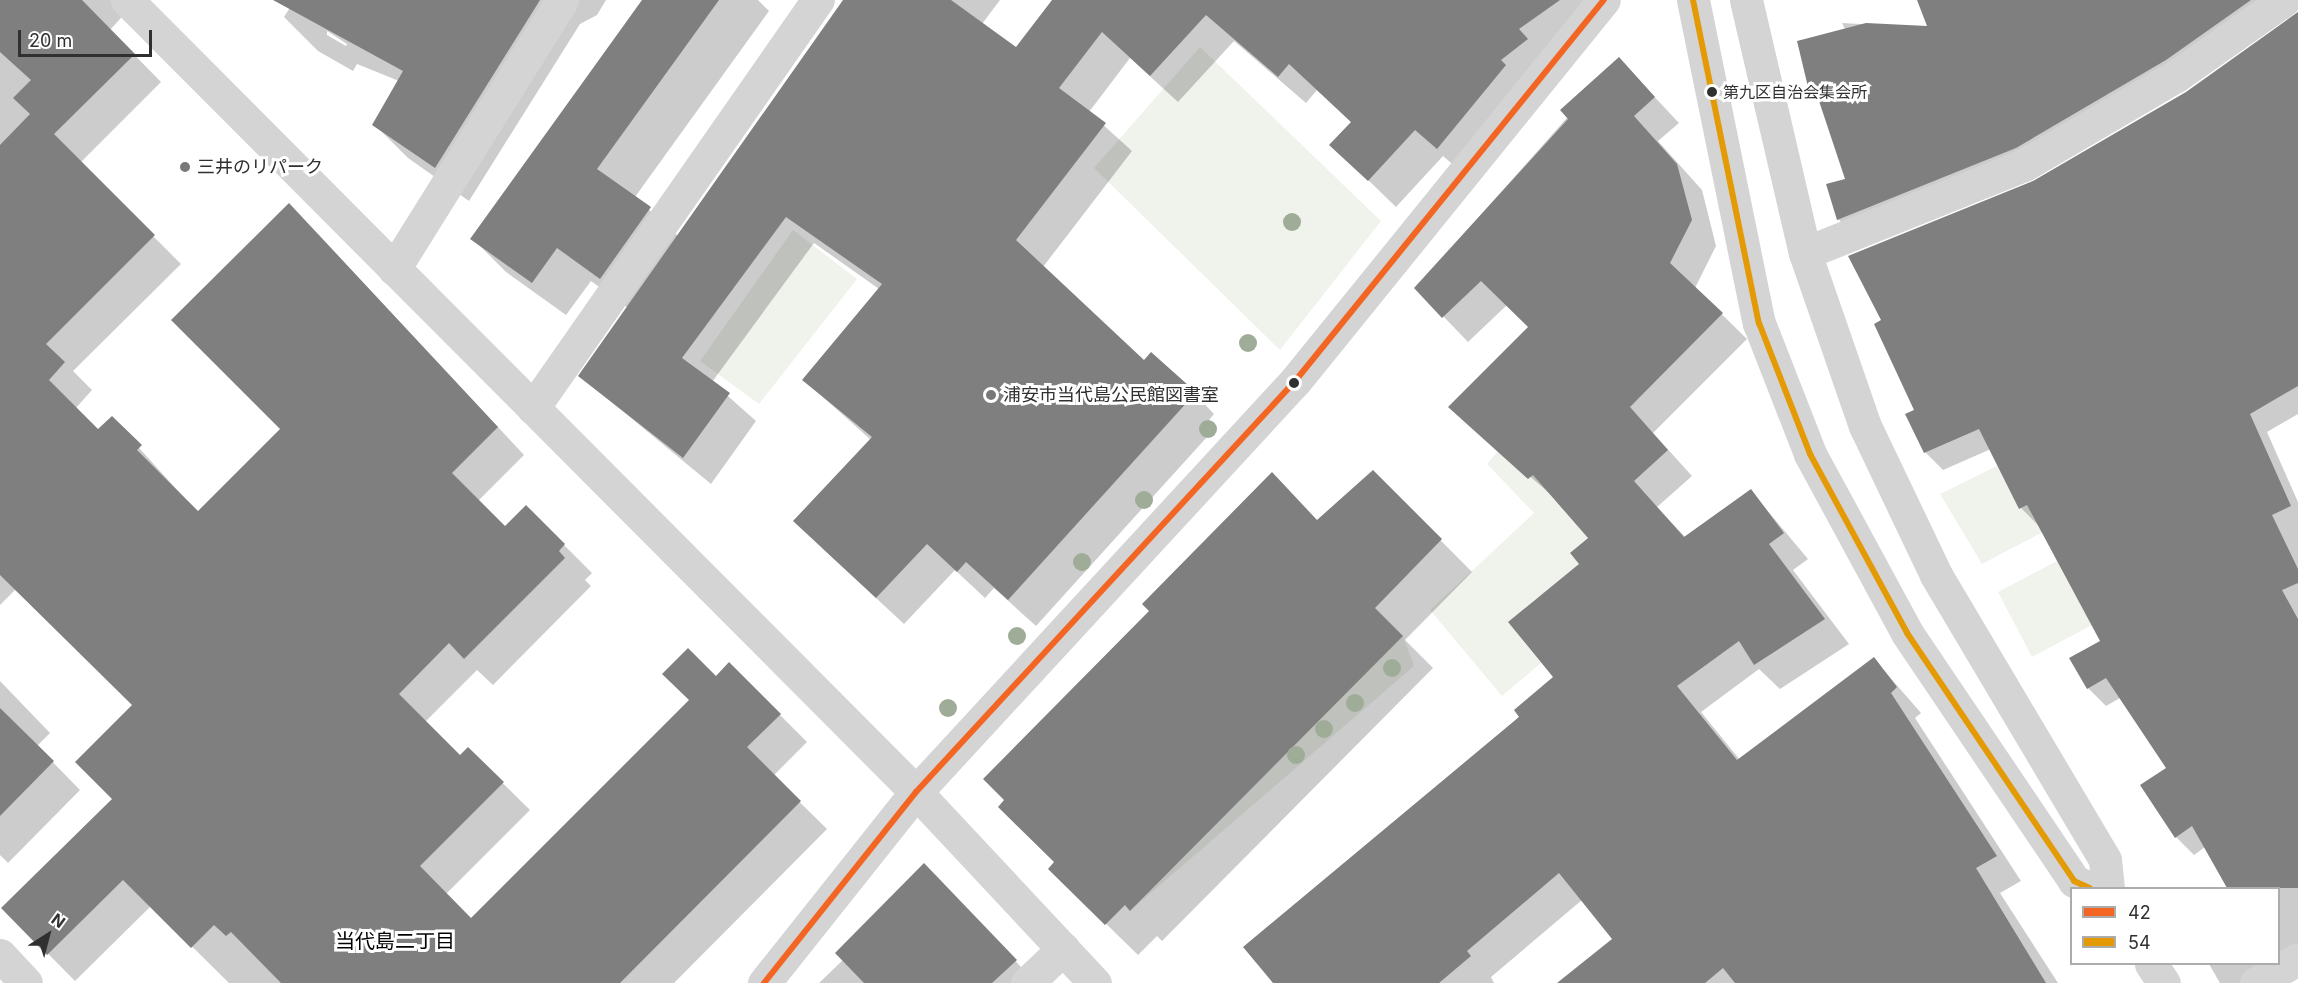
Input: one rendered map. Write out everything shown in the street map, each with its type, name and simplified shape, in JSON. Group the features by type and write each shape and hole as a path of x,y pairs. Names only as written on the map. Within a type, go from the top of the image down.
{"street":[{"path":"127,0 916,792 1095,983"},
{"path":"394,269 562,0"},
{"path":"533,408 818,0"},
{"path":"764,983 916,792 1296,380 1604,0"},
{"path":"1693,0 1738,239 1763,333 1802,434 1907,633 2074,880 2088,887"},
{"path":"1746,0 1805,252 1865,426 1895,494 1936,575 2105,860 2108,887"},
{"path":"1805,252 2024,165 2175,76 2284,0"},
{"path":"1027,983 1063,949"},
{"path":"0,955 26,983"},
{"path":"2256,983 2298,959"},
{"path":"2152,965 2164,983"}],"shaded area":[{"path":"1200,47 1381,221 1280,350 1094,168"},
{"path":"793,230 857,279 759,404 700,361"},
{"path":"1499,450 1528,479 1539,468 1552,497 1588,537 1570,554 1596,583 1538,597 1508,622 1541,663 1502,696 1430,610 1534,513 1487,464"},
{"path":"1997,466 2020,509 2049,494 2121,491 1982,564 1940,494"},
{"path":"2057,561 2092,625 2032,657 1998,592"},
{"path":"1403,636 1414,666 1130,911"}],"building":[{"path":"0,0 82,0 135,54 54,134 155,235 46,344 65,362 49,380 98,429 112,416 142,445 137,450 198,511 280,429 171,320 289,203 498,427 452,473 505,526 526,505 565,544 559,551 565,558 464,659 449,643 399,694 460,755 468,747 504,782 420,866 471,918 689,700 662,674 688,648 716,676 729,662 781,714 747,747 801,801 620,983 281,983 231,932 226,936 214,925 191,948 123,880 47,955 1,908 112,799 75,762 132,705 0,575 0,145 30,114 13,98 31,80 0,52"},
{"path":"273,0 540,0 435,168 372,125 403,71"},
{"path":"642,0 719,0 597,169 651,207 600,279 557,248 532,283 470,239"},
{"path":"843,0 951,0 1016,47 1052,0 1560,0 1519,29 1528,39 1501,60 1506,65 1437,149 1415,130 1368,181 1329,145 1351,122 1289,64 1278,77 1206,15 1150,76 1102,32 1059,88 1106,123 1016,240 1144,360 1151,352 1188,385 1183,392 1190,399 1008,600 966,562 957,572 927,544 876,598 793,521 872,437 802,380 882,284 786,217 682,358 730,393 683,458 578,376"},
{"path":"1917,0 2251,0 2166,60 2016,148 1837,220 1826,184 1845,179 1814,86 1808,87 1797,41 1866,23 1927,26"},
{"path":"2298,12 2298,386 2250,414 2291,506 2272,515 2298,569 2298,583 2282,590 2298,619 2298,888 2226,887 2192,826 2175,838 2140,785 2166,768 2106,678 2087,689 2069,658 2100,641 2027,505 2019,509 1979,429 1924,453 1905,414 1914,410 1874,324 1881,320 1848,256 2033,181 2186,92"},
{"path":"1619,57 1655,97 1634,116 1677,164 1692,220 1670,263 1723,313 1630,407 1668,450 1634,481 1684,537 1751,489 1784,533 1769,544 1825,619 1754,665 1739,641 1677,686 1737,760 1874,657 1897,687 1891,693 1997,856 1976,868 2046,983 1735,983 1723,968 1705,983 1557,983 1612,939 1559,873 1467,951 1471,956 1439,983 1273,983 1243,947 1519,717 1514,710 1553,677 1508,622 1579,564 1570,553 1588,538 1533,475 1528,479 1448,407 1528,327 1481,281 1442,318 1414,288 1568,119 1560,110"},
{"path":"1373,470 1442,539 1375,608 1403,636 1130,911 1125,905 1105,925 1048,869 1054,862 998,807 1004,800 983,779 1149,611 1142,604 1272,472 1317,520"},
{"path":"0,708 54,761 0,816"},
{"path":"924,863 1017,960 992,983 864,983 835,953"}],"transit line":[{"name":"42","path":"764,983 916,792 1296,380 1604,0"},
{"name":"54","path":"1693,0 1759,323 1810,454 1907,633 2074,881 2088,887"}],"place":[{"name":"第九区自治会集会所","path":"1712,92"},
{"name":"三井のリパーク","path":"185,167"},
{"name":"浦安市当代島公民館図書室","path":"991,395"}],"district":[{"name":"当代島二丁目","path":"395,941"}]}
